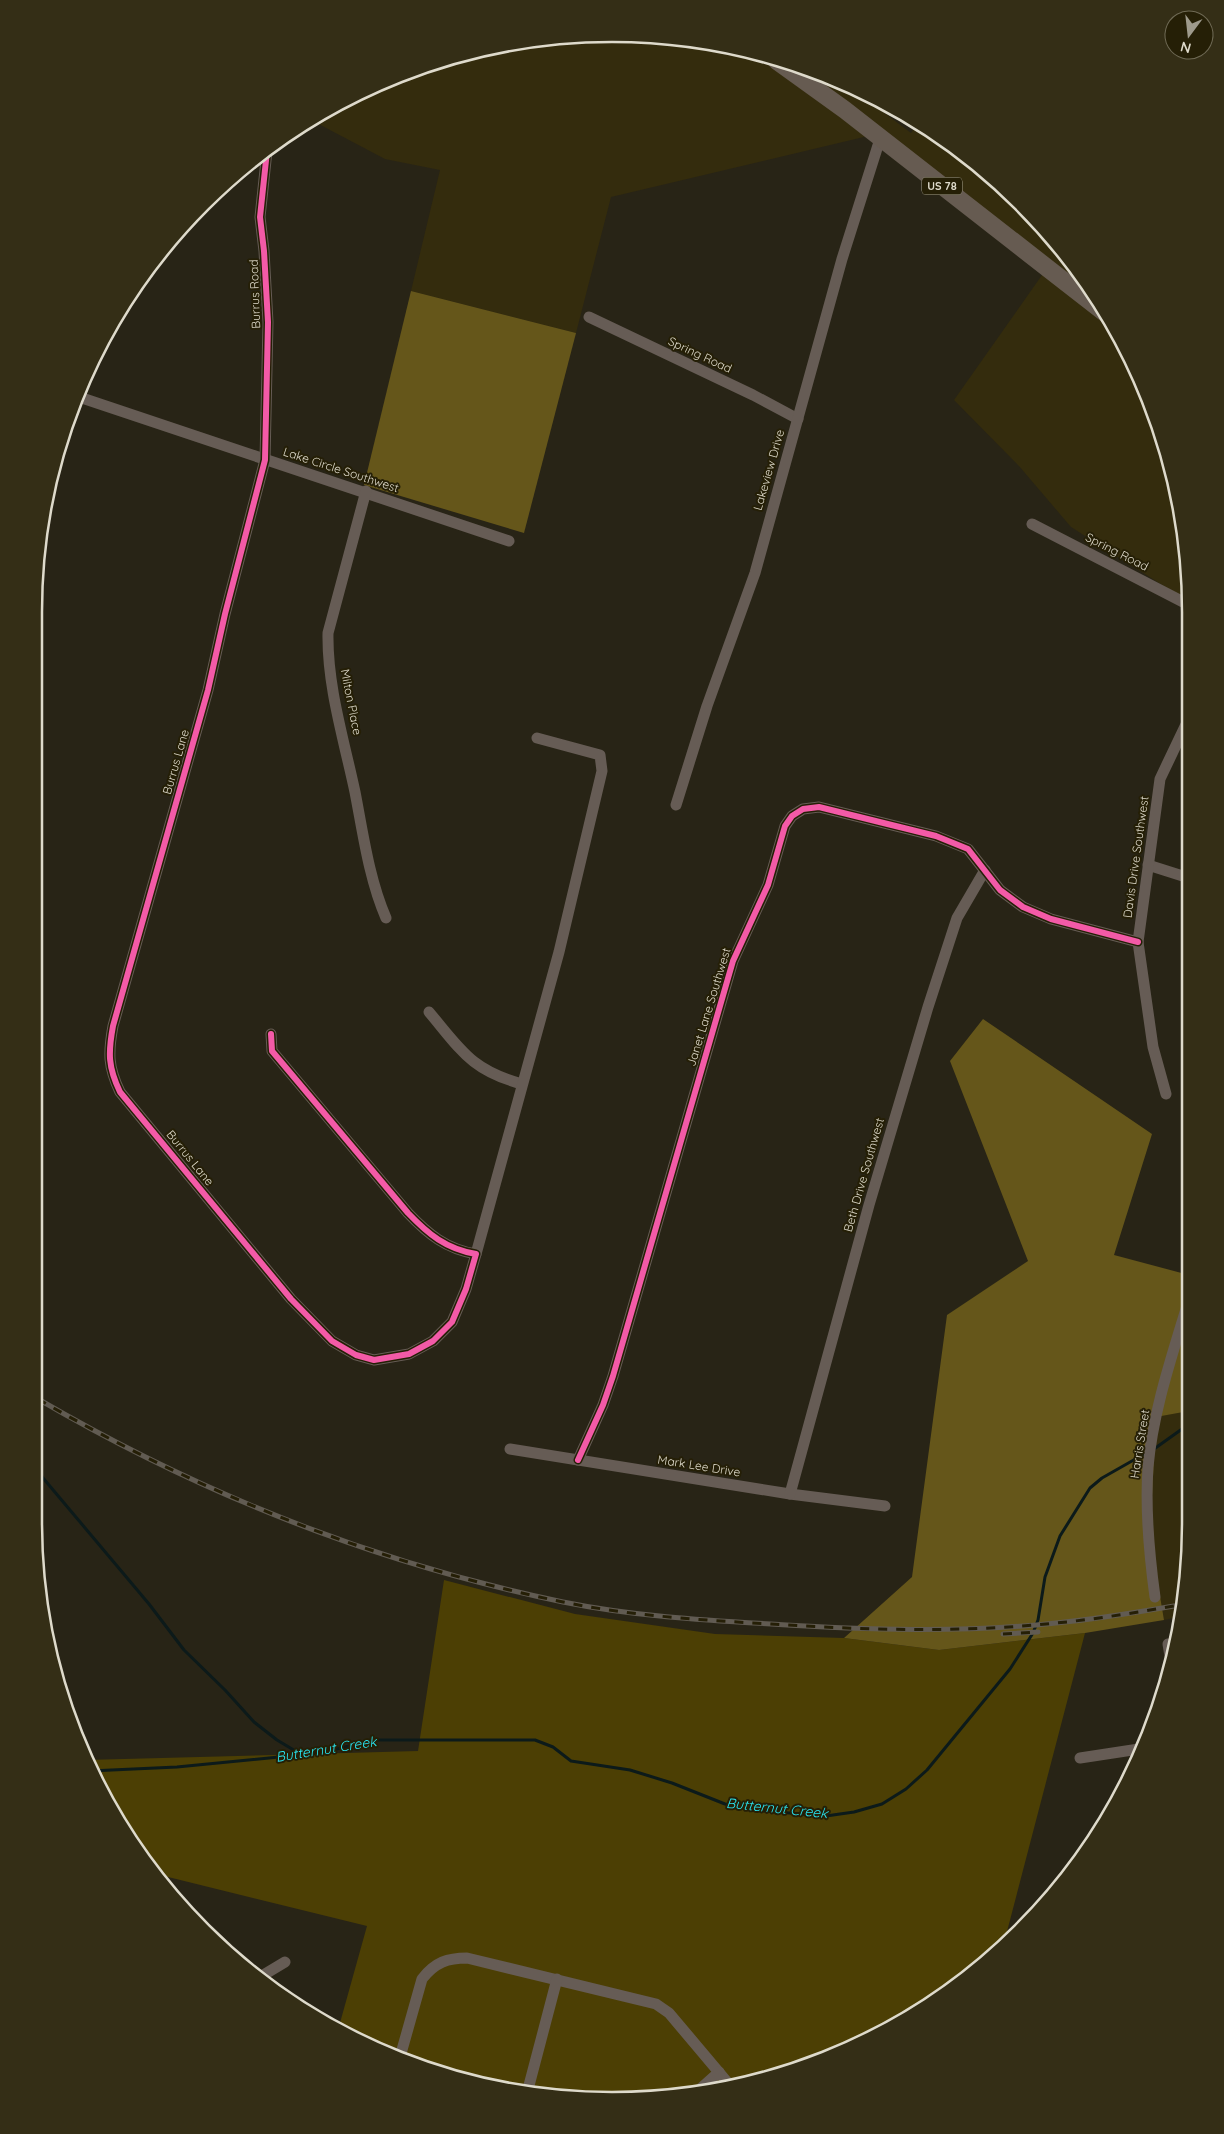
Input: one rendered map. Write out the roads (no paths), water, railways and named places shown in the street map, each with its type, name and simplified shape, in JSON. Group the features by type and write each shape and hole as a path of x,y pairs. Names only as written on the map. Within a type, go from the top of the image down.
{"main road":[{"name":"US 78","path":"791,72 1088,299"}],"street":[{"name":"Lakeview Drive","path":"676,805 707,706 755,573 842,259 880,139"},
{"name":"Burrus Road","path":"265,460 267,314 260,217 266,159"},
{"name":"Spring Road","path":"589,317 753,395 798,419"},
{"name":"Lake Circle Southwest","path":"84,399 508,540"},
{"name":"Burrus Lane","path":"265,460 225,614 208,690 113,1026 109,1051 111,1073 120,1092 290,1299 332,1341 356,1355 374,1360 409,1354 433,1341 452,1322 466,1289 559,952 602,771 600,755 537,738"},
{"name":"Milton Place","path":"366,492 328,633 328,651 333,689 367,852 386,918"},
{"name":"Spring Road","path":"1032,524 1181,601"},
{"name":"Davis Drive Southwest","path":"1166,1094 1153,1047 1138,942 1160,779 1182,733"},
{"name":"Janet Lane Southwest","path":"578,1460 603,1405 613,1376 733,960 768,885 785,826 792,816 804,809 819,807 936,836 968,849 1000,890 1023,907 1051,919 1138,942"},
{"path":"1148,865 1182,876"},
{"name":"Beth Drive Southwest","path":"790,1494 869,1205 928,1007 957,918 985,870"},
{"path":"429,1012 471,1062 498,1078 522,1084"},
{"path":"271,1034 272,1051 408,1213 428,1234 446,1245 476,1254"},
{"name":"Harris Street","path":"1155,1597 1149,1554 1146,1503 1148,1465 1159,1410 1182,1325"},
{"name":"Mark Lee Drive","path":"510,1449 790,1494 885,1506"},
{"path":"1080,1758 1134,1750"},
{"path":"402,2051 420,1985 428,1971 445,1960 467,1958 646,2000 661,2007 726,2080"},
{"path":"265,1974 284,1962"},
{"path":"529,2086 557,1979"},
{"path":"706,2084 719,2072"}],"waterway":[{"name":"Butternut Creek","path":"1154,1449 1182,1429"},
{"name":"Butternut Creek","path":"99,1771 177,1767 319,1753 375,1740 535,1740 553,1747 571,1761 630,1770 672,1783 725,1804 753,1810 826,1816 854,1812 882,1804 906,1789 927,1770 1010,1669 1033,1633 1038,1620 1045,1577 1060,1536 1090,1488 1102,1478 1146,1453"},
{"path":"42,1477 149,1604 184,1650 225,1690 254,1722 277,1740 302,1755"}],"railway":[{"path":"42,1401 163,1465 227,1495 293,1522 426,1568 494,1586 589,1607 667,1617 719,1621 914,1630 1056,1623 1175,1606"},
{"path":"1003,1634 1038,1632"}]}
